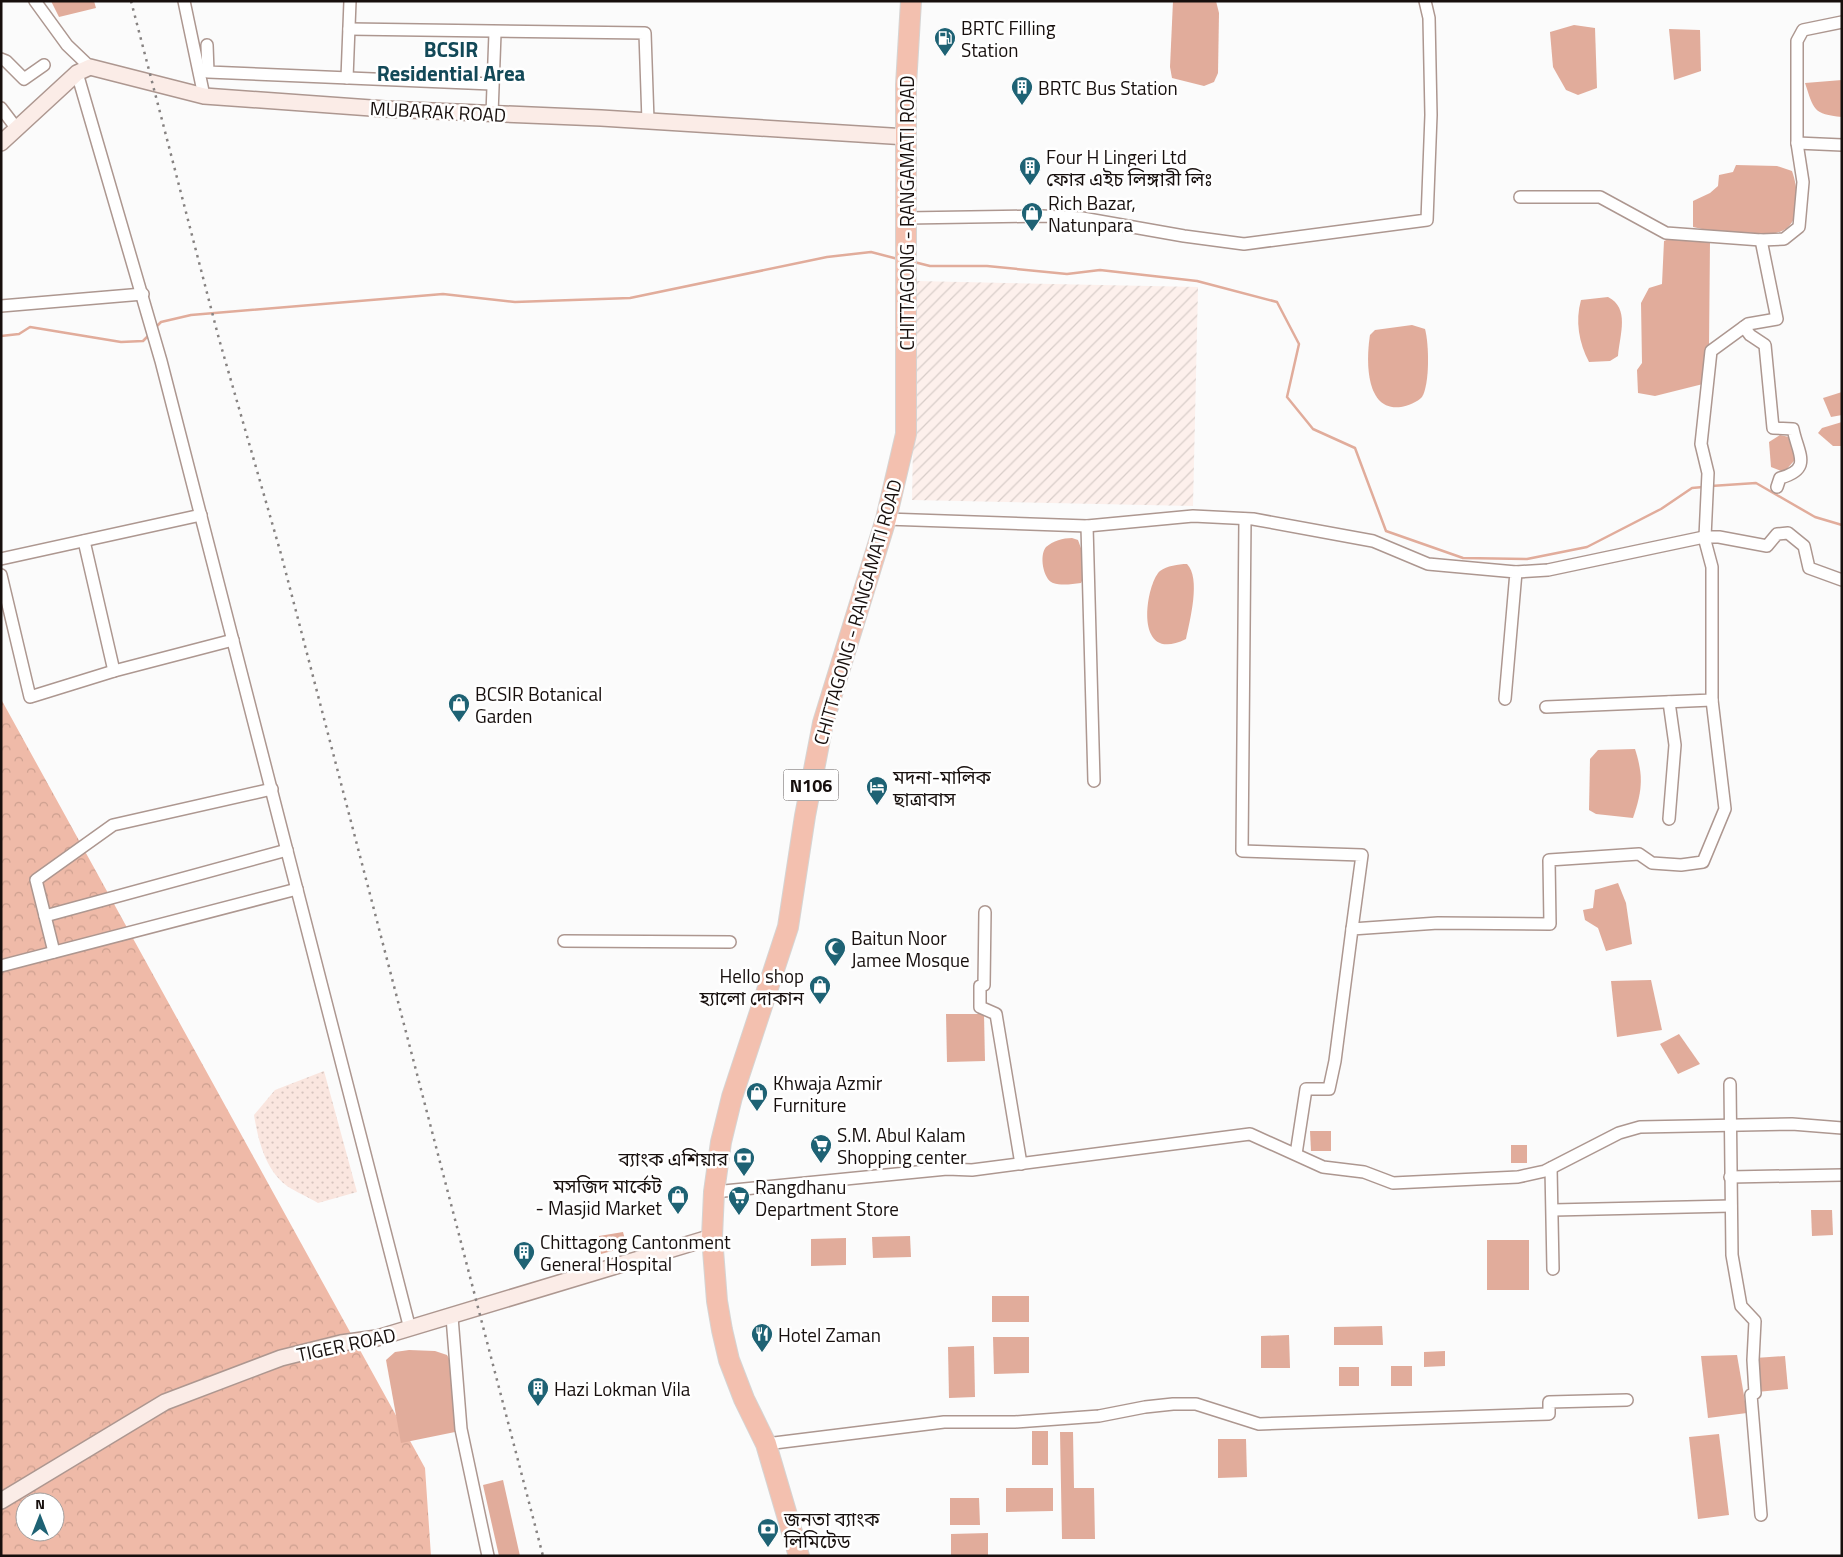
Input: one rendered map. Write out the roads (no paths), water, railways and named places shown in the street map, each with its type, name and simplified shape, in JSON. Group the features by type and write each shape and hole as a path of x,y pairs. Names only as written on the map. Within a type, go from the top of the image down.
{"highway":[{"name":"CHITTAGONG - RANGAMATI ROAD","path":"909,218 906,85 911,1"},
{"name":"CHITTAGONG - RANGAMATI ROAD","path":"809,1556 789,1484 770,1443 744,1399 729,1360 717,1301 712,1237 718,1192 721,1142 732,1097 788,927 805,816 823,723 891,519 906,434 909,218 922,1"},
{"name":"CHITTAGONG - RANGAMATI ROAD","path":"718,1192 725,1281 735,1344 770,1443 799,1556"}],"street":[{"path":"36,1 83,70 234,640 410,1329"},
{"path":"184,1 204,96"},
{"path":"347,78 350,1"},
{"path":"909,218 1042,216 1082,218 1166,234 1244,244 1427,220 1431,115 1430,18 1425,1"},
{"path":"1520,196 1600,197 1666,233 1761,240 1784,239 1799,227 1803,182 1797,143 1797,41 1802,30 1842,22"},
{"path":"349,29 645,33 648,121"},
{"path":"492,114 495,32"},
{"path":"207,45 208,72 492,84"},
{"path":"1,59 6,61 24,79 44,65"},
{"path":"1,144 83,70"},
{"name":"MUBARAK ROAD","path":"83,70 204,96 385,109 648,121 906,137"},
{"path":"1,108 17,129"},
{"path":"1797,143 1842,145"},
{"path":"1352,929 1438,922 1550,924 1549,860 1640,854 1652,863 1681,865 1702,862 1725,809 1712,700 1712,567 1705,537 1708,473 1701,444 1711,351 1748,324 1777,319 1761,240"},
{"path":"1,306 142,294"},
{"path":"1744,327 1750,336 1766,345 1773,428 1793,429 1801,456 1801,465 1797,472 1780,478 1777,488"},
{"path":"1,559 201,515"},
{"path":"891,519 1087,526 1193,516 1245,519 1374,541 1428,564 1516,572 1548,570 1705,537 1720,537 1767,546 1777,534 1788,533 1804,546 1809,568 1842,580"},
{"path":"1245,519 1242,851 1362,856 1335,1061 1329,1089 1306,1089 1296,1154"},
{"path":"1087,526 1094,781"},
{"path":"84,541 114,671"},
{"path":"1505,699 1516,572"},
{"path":"1,575 30,697 114,671 234,640"},
{"path":"1546,707 1712,700"},
{"path":"1669,702 1675,745 1669,819"},
{"path":"54,952 36,880 113,825 272,789"},
{"path":"46,916 288,850"},
{"path":"1,966 297,890"},
{"path":"985,912 984,985 980,986 980,1007 996,1014 1021,1164"},
{"path":"564,941 730,942"},
{"path":"1730,1084 1732,1256 1735,1265 1736,1290 1740,1295 1741,1306 1755,1321 1753,1360 1755,1393 1751,1395 1762,1514"},
{"path":"718,1192 1021,1164 1250,1134 1323,1167 1364,1172 1393,1183 1518,1177 1551,1168 1619,1133 1640,1127 1792,1124 1842,1128"},
{"path":"1551,1168 1553,1269"},
{"path":"1730,1177 1842,1175"},
{"path":"1553,1210 1731,1206"},
{"name":"TIGER ROAD","path":"1,1501 164,1402 281,1358 341,1343 377,1338 410,1329 712,1237"},
{"path":"452,1317 461,1430 488,1556"},
{"path":"770,1443 944,1422 1015,1422 1099,1416 1145,1407 1173,1404 1196,1404 1259,1424 1549,1414 1549,1402 1627,1400"}],"waterway":[{"path":"154,329 161,322 191,315 443,294 515,302 630,298 827,257 871,252 898,259"},
{"path":"914,262 930,266 987,266 1067,274 1100,270 1197,281 1277,302 1299,344 1287,397 1313,429 1355,448 1386,531 1463,558 1527,559 1587,547 1661,509 1692,488 1703,487"},
{"path":"1,336 19,334 30,327 121,342 143,341 149,335"},
{"path":"1711,486 1756,483 1815,517 1842,525"}],"railway":[{"path":"131,1 219,339 281,554 543,1556"}],"place":[{"name":"BRTC Filling Station","path":"945,57"},
{"name":"BRTC Bus Station","path":"1022,106"},
{"name":"Four H Lingeri Ltd ফোর এইচ লিঙ্গারী লিঃ","path":"1030,186"},
{"name":"Rich Bazar, Natunpara","path":"1032,232"},
{"name":"BCSIR Botanical Garden","path":"459,723"},
{"name":"মদনা-মালিক ছাত্রাবাস","path":"877,806"},
{"name":"Baitun Noor Jamee Mosque","path":"835,967"},
{"name":"Hello shop হ্যালো দোকান","path":"820,1005"},
{"name":"Khwaja Azmir Furniture","path":"757,1112"},
{"name":"S.M. Abul Kalam Shopping center","path":"821,1164"},
{"name":"ব্যাংক এশিয়ার","path":"744,1177"},
{"name":"মসজিদ মার্কেট - Masjid Market","path":"678,1215"},
{"name":"Rangdhanu Department Store","path":"739,1216"},
{"name":"Chittagong Cantonment General Hospital","path":"524,1271"},
{"name":"Hotel Zaman","path":"762,1353"},
{"name":"Hazi Lokman Vila","path":"538,1407"},
{"name":"জনতা ব্যাংক লিমিটেড","path":"768,1548"}],"district":[{"name":"BCSIR Residential Area","path":"451,61"}]}
